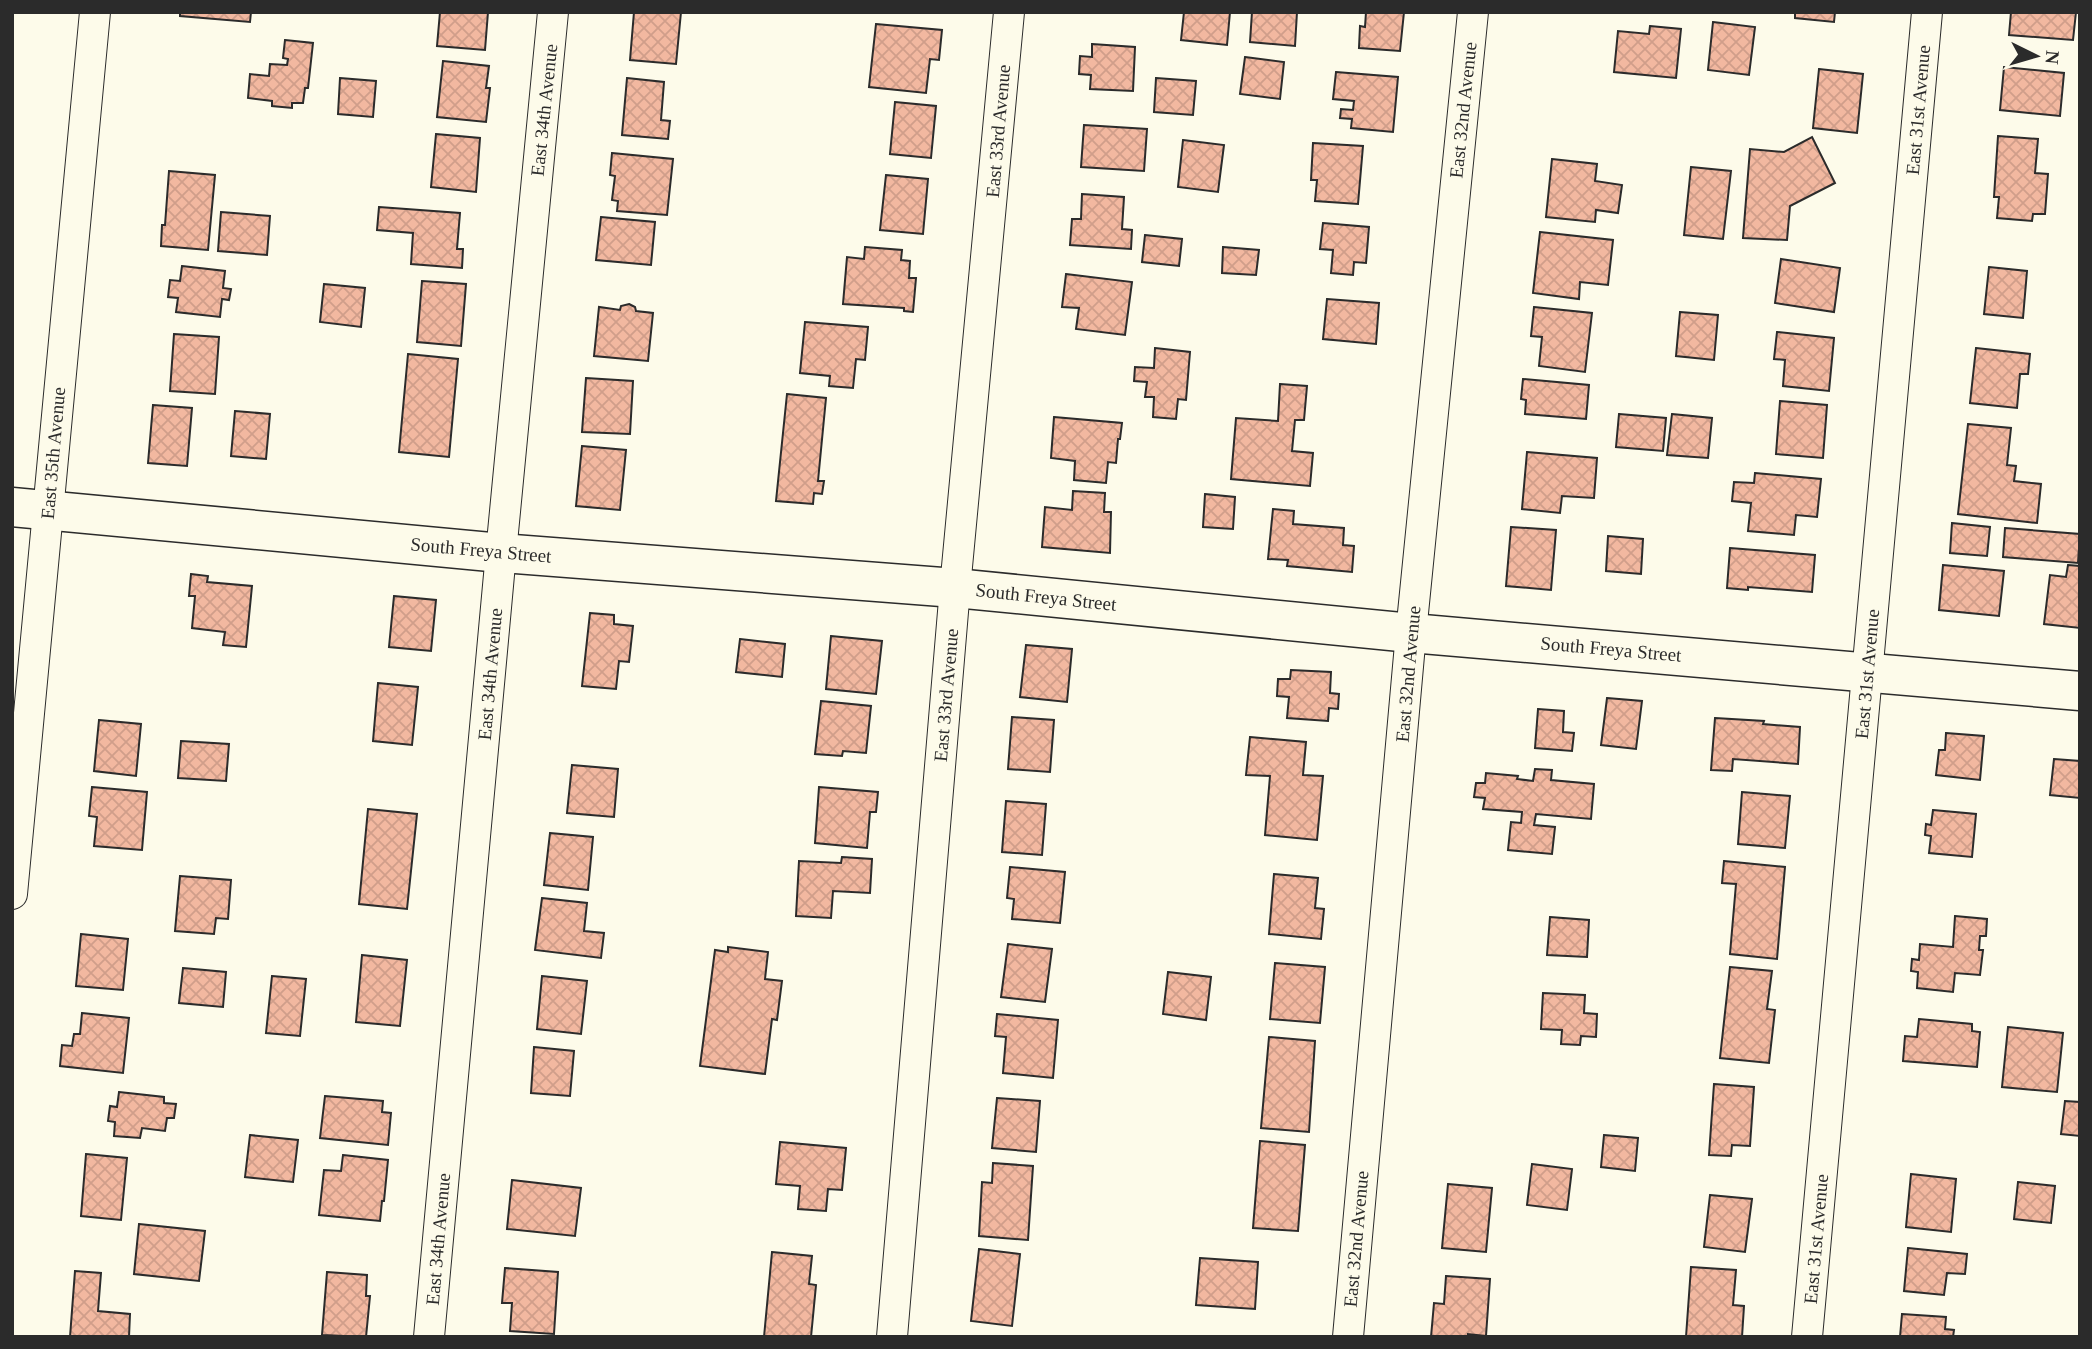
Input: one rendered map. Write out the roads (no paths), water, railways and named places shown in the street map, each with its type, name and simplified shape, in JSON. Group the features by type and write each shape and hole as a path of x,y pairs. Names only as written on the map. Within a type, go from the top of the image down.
{"main road":[{"name":"South Freya Street","path":"30,509 501,553 955,588 1411,633 2080,691"}],"street":[{"name":"East 35th Avenue","path":"12,894 30,509 95,12"},
{"name":"East 34th Avenue","path":"429,1337 553,12"},
{"name":"East 33rd Avenue","path":"892,1337 955,588 1009,12"},
{"name":"East 32nd Avenue","path":"1348,1337 1411,633 1473,12"},
{"name":"East 31st Avenue","path":"1807,1337 1927,12"}]}
